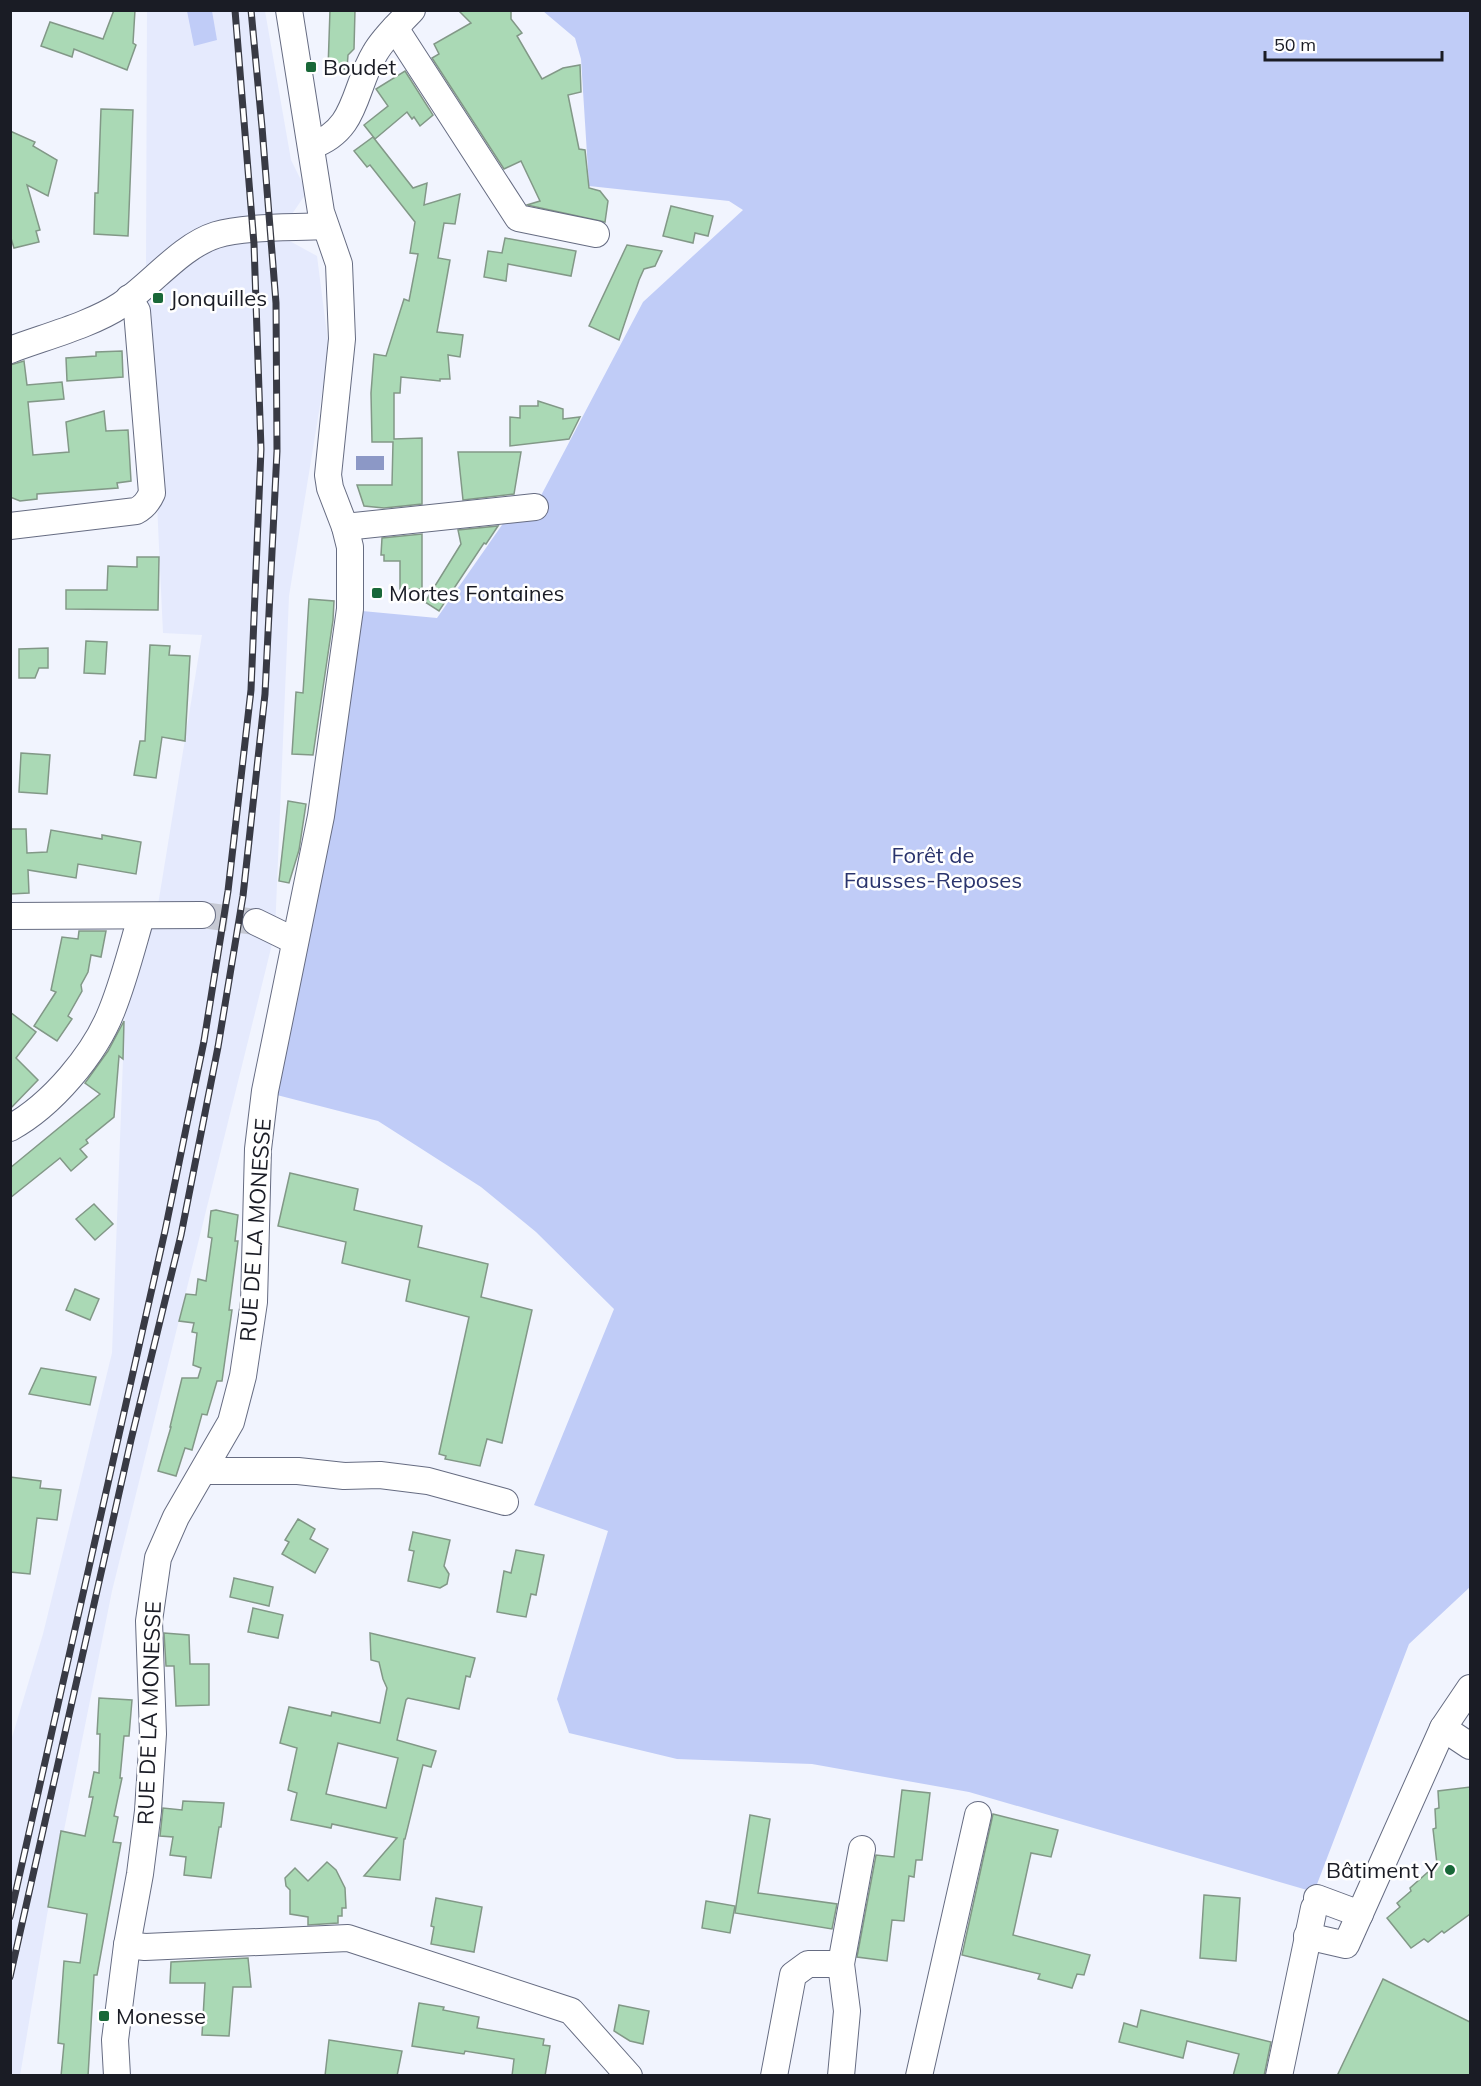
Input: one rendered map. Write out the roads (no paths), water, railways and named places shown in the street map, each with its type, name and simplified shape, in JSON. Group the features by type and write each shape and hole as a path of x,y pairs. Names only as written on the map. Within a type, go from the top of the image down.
{"street":[{"name":"RUE DE LA MONESSE","path":"117,2076 115,2040 148,1811 153,1734 149,1621 158,1558 177,1517 231,1422 243,1376 254,1302 258,1149 265,1091 321,816 350,609 350,547 330,488 328,475 342,339 339,264 325,226 289,10"},
{"path":"311,146 326,141 338,131 349,116 375,52 404,19 518,218 596,234"},
{"path":"10,350 96,318 119,306 198,243 216,235 233,231 325,226"},
{"path":"10,526 136,511 142,508 150,498 152,493 137,311 129,298"},
{"path":"345,527 535,507"},
{"path":"10,916 202,915"},
{"path":"10,1128 23,1121 57,1092 93,1047 111,1012 141,917"},
{"path":"256,922 295,941"},
{"path":"204,1471 298,1471 344,1476 380,1475 428,1481 505,1502"},
{"path":"1307,1936 1346,1945 1443,1728 1470,1688"},
{"path":"1443,1728 1470,1746"},
{"path":"919,2076 978,1815"},
{"path":"841,2076 847,2011 841,1964 862,1849"},
{"path":"1279,2076 1307,1936 1316,1903 1360,1914"},
{"path":"127,1945 145,1947 348,1938 571,2010 629,2076"},
{"path":"774,2076 793,1975 808,1964 841,1964"}],"tunnel":[{"path":"202,915 256,922"}],"railway":[{"path":"10,1917 165,1231 204,1041 228,891 251,690 261,449 254,244 235,10"},
{"path":"10,1977 131,1440 181,1235 218,1047 243,896 265,694 277,451 276,303 251,10"}],"place":[{"name":"Boudet","path":"311,67"},
{"name":"Jonquilles","path":"158,298"},
{"name":"Mortes Fontaines","path":"377,593"},
{"name":"Bâtiment Y","path":"1450,1870"},
{"name":"Monesse","path":"104,2016"}],"park label":[{"name":"Forêt de Fausses-Reposes","path":"933,868"}]}
